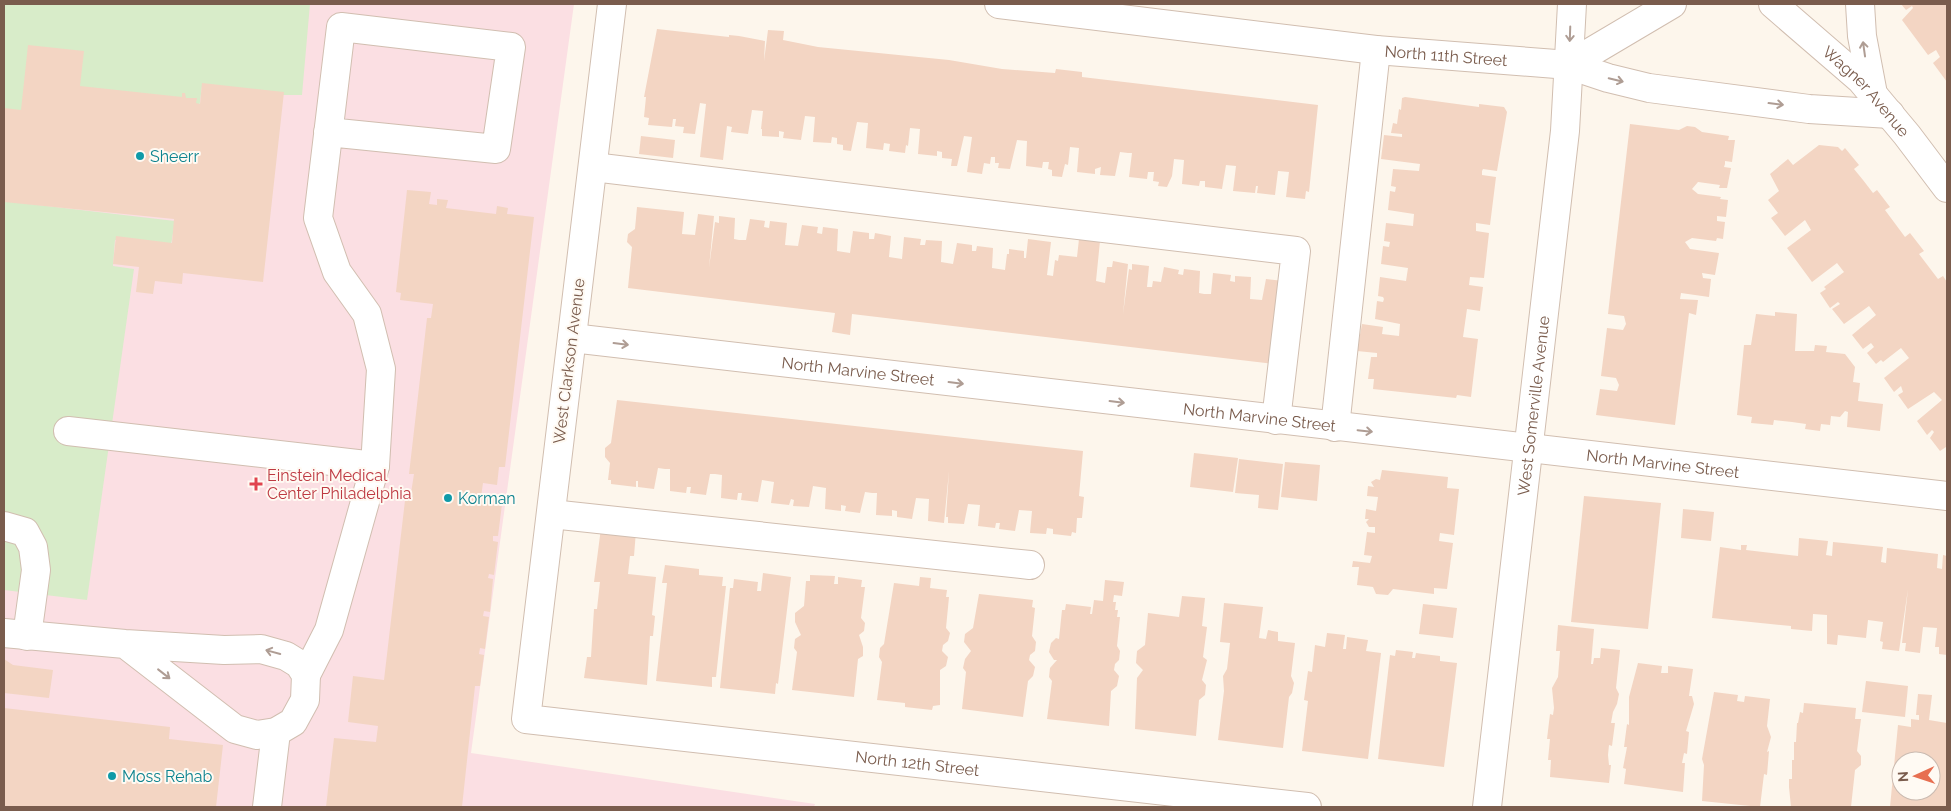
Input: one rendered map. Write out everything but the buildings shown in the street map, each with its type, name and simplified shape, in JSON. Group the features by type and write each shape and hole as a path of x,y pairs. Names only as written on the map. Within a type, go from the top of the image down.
{"street":[{"name":"West Clarkson Avenue","path":"526,718 612,4"},
{"name":"North 11th Street","path":"999,4 1376,50 1570,65 1608,78 1649,88 1809,109 1882,104"},
{"name":"West Somerville Avenue","path":"1487,807 1565,131 1572,4"},
{"path":"1570,65 1672,4"},
{"name":"Wagner Avenue","path":"1773,4 1861,80 1947,188"},
{"path":"1860,4 1862,36 1882,104"},
{"path":"125,644 235,728 257,734 276,732 293,722 305,700 306,675 328,630 375,466 381,369 367,314 337,272 318,218 328,132 341,26 511,47 496,149 328,132"},
{"path":"1335,427 1376,50"},
{"path":"592,167 1296,251 1276,420"},
{"name":"North Marvine Street","path":"572,338 1947,496"},
{"path":"68,431 375,466"},
{"path":"551,514 1030,565"},
{"path":"4,526 24,532 33,547 36,570 15,635 224,650 261,649 286,656 299,664 306,675"},
{"name":"North 12th Street","path":"526,718 1307,807"},
{"path":"267,807 276,732"}],"shaded area":[{"name":"Einstein Medical Center Philadelphia","path":"4,4 574,4 471,753 815,804 814,807 4,807"}],"green space":[{"path":"4,4 310,4 302,95 279,95 202,86 199,109 23,121 4,118"},
{"path":"4,201 175,221 171,245 115,240 113,266 134,269 87,600 4,590"}],"place":[{"name":"Sheerr","path":"140,156"},
{"name":"Einstein Medical Center Philadelphia","path":"256,484"},
{"name":"Korman","path":"448,498"},
{"name":"Moss Rehab","path":"112,776"}]}
